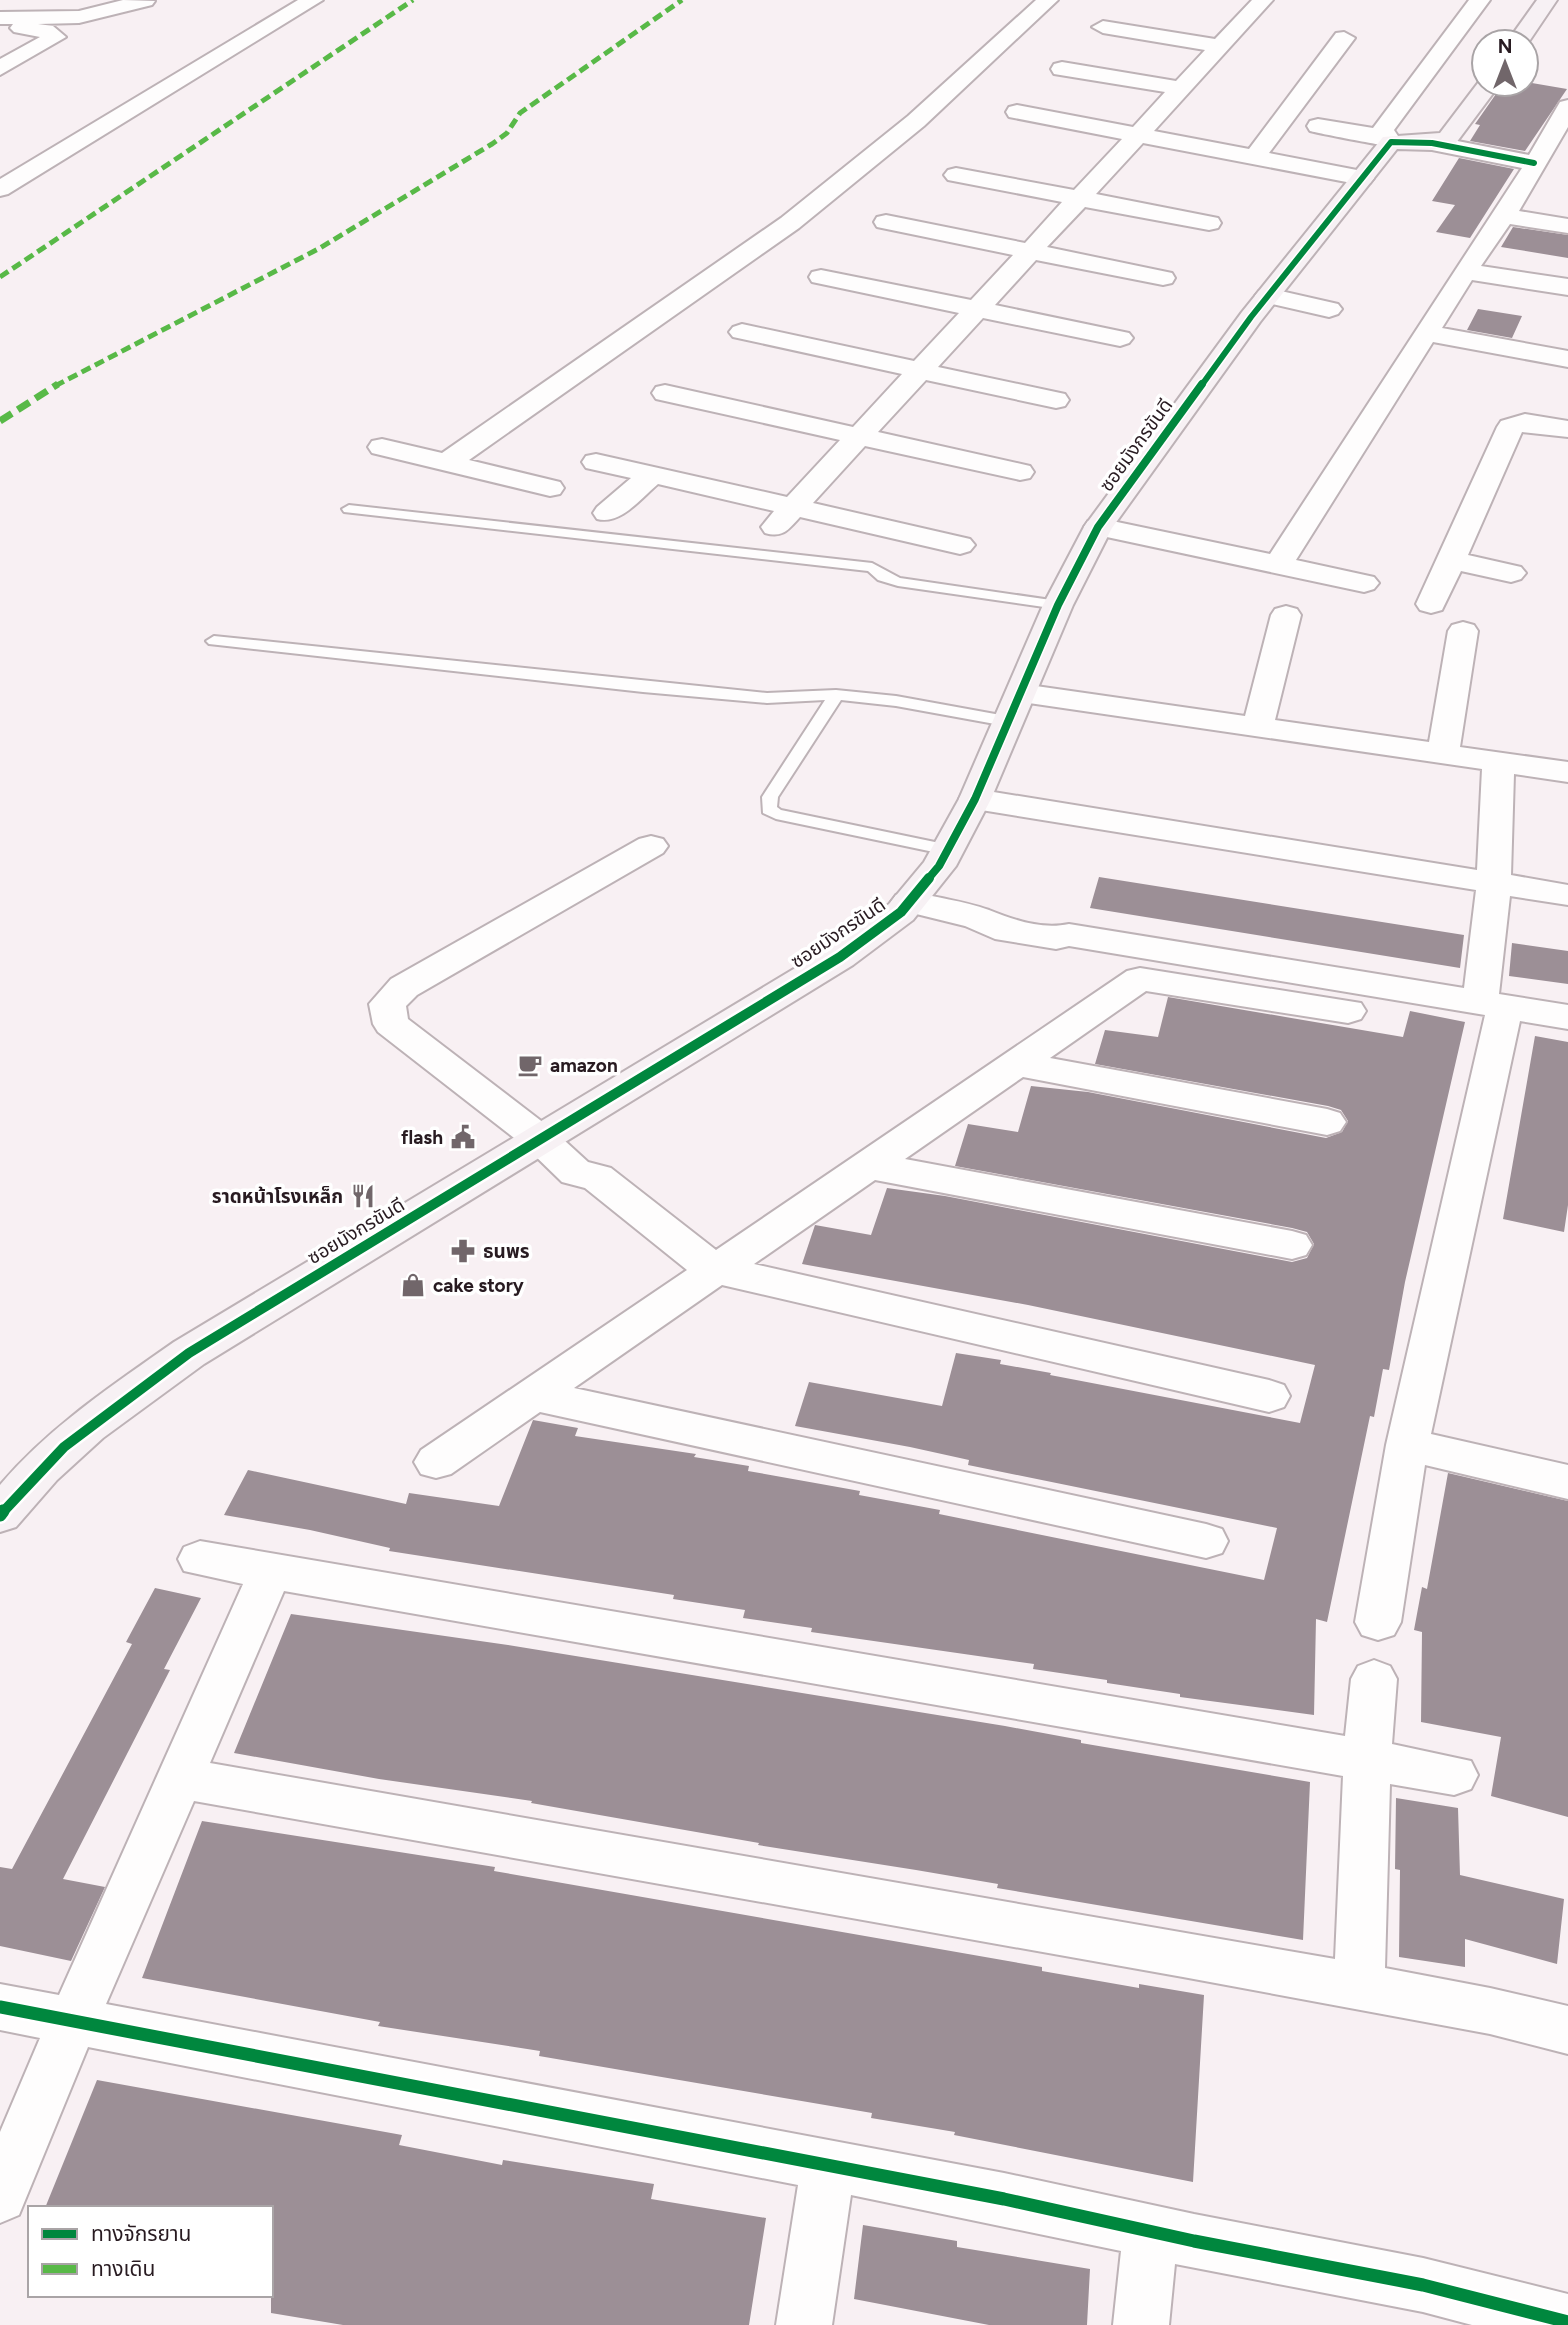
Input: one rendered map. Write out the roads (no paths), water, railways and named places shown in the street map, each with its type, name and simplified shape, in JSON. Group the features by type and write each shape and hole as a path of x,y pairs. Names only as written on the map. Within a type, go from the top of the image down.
{"street":[{"path":"0,189 313,0"},
{"path":"446,463 790,223 967,77 1048,0"},
{"path":"1386,139 1383,130 1479,0"},
{"path":"1528,28 1547,0"},
{"path":"0,18 79,17 145,1"},
{"path":"783,518 860,438 1220,46 1251,3"},
{"path":"0,25 46,31 55,37 0,68"},
{"path":"1103,27 1220,46"},
{"path":"1254,158 1344,38"},
{"path":"1062,69 1180,88"},
{"path":"1432,143 1441,142 1456,133 1480,98"},
{"path":"1279,564 1465,271 1504,216 1568,107"},
{"path":"1017,112 1362,178"},
{"path":"1318,126 1386,139 1432,143 1534,163"},
{"name":"ซอยมังกรขันดี","path":"0,1515 30,1477 105,1411 189,1353 840,957 908,902 939,866 975,799 1058,605 1098,527 1268,296 1362,178 1386,139"},
{"path":"956,175 1209,223"},
{"path":"1504,216 1568,226"},
{"path":"886,222 1163,278"},
{"path":"1465,271 1568,287"},
{"path":"821,277 1120,338"},
{"path":"1268,296 1329,309"},
{"path":"742,332 1056,400"},
{"path":"1427,334 1568,359"},
{"path":"665,393 1020,472"},
{"path":"1430,604 1510,427 1525,422 1565,420"},
{"path":"382,447 550,488"},
{"path":"596,462 652,475 783,518 960,545"},
{"path":"607,513 652,475"},
{"path":"1098,527 1364,583"},
{"path":"1452,560 1511,573"},
{"path":"1258,726 1286,615"},
{"path":"1443,753 1463,631"},
{"path":"1014,707 1258,726 1568,772"},
{"path":"1378,1622 1407,1445 1493,1004 1498,762"},
{"path":"975,799 1568,895"},
{"path":"651,846 404,987 387,1004 391,1024 550,1133 576,1174 597,1177 713,1269 1269,1396"},
{"path":"908,902 977,918 995,928 1056,938 1069,935 1568,1017"},
{"path":"436,1462 713,1269 1140,979 1348,1011"},
{"path":"1018,1064 1327,1122"},
{"path":"866,1165 1292,1245"},
{"path":"532,1395 1206,1541"},
{"path":"1407,1445 1568,1482"},
{"path":"200,1559 1454,1775"},
{"path":"0,2197 74,2020 270,1573"},
{"path":"1359,1988 1367,1761 1374,1679"},
{"path":"180,1778 1170,1952 1490,2011 1568,2030"},
{"path":"0,2007 828,2165 1423,2285 1568,2322"},
{"path":"804,2325 828,2165"},
{"path":"1141,2325 1152,2231"}],"lane":[{"path":"349,509 872,567 883,578 898,582 1058,605"},
{"path":"214,641 767,698 835,695 1014,707"},
{"path":"835,695 769,797 769,809 776,814 948,850"}],"place":[{"name":"amazon","path":"530,1065"},
{"name":"flash","path":"463,1137"},
{"name":"ราดหน้าโรงเหล็ก","path":"363,1196"},
{"name":"ธนพร","path":"463,1251"},
{"name":"cake story","path":"413,1285"}]}
